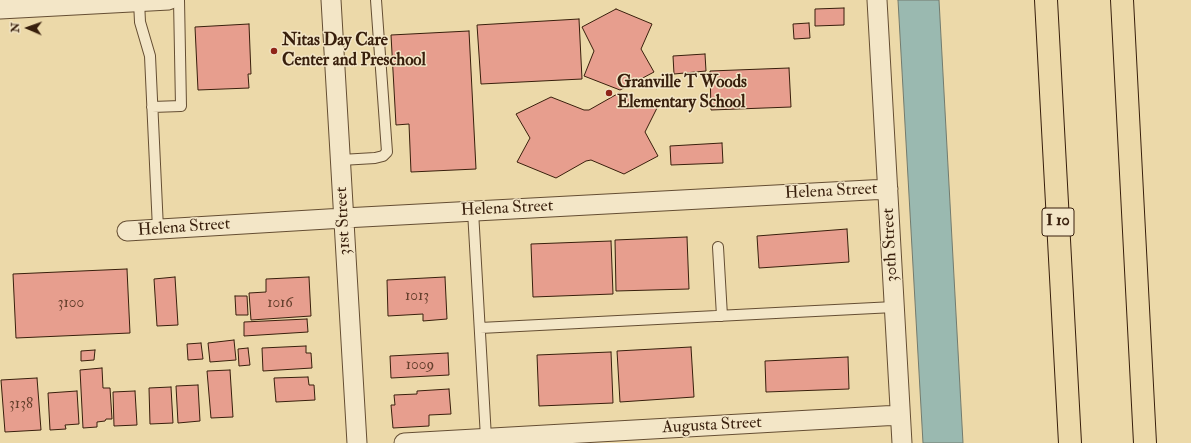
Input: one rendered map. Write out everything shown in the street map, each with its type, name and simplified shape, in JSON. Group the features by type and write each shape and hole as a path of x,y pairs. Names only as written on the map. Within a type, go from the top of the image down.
{"highway":[{"name":"I 10","path":"1046,0 1070,443"},
{"path":"1122,0 1146,443"}],"street":[{"path":"0,9 169,0"},
{"name":"31st Street","path":"331,0 357,443"},
{"name":"30th Street","path":"877,0 902,443"},
{"name":"Helena Street","path":"127,231 888,189"},
{"name":"Augusta Street","path":"404,443 900,415"}],"lane":[{"path":"152,107 182,106 179,0"},
{"path":"341,160 375,158 383,156 387,152 376,0"},
{"path":"139,1 140,22 150,56 158,229"},
{"path":"474,211 486,438"},
{"path":"718,247 722,316"},
{"path":"480,328 894,307"}],"water":[{"path":"898,0 939,0 963,443 923,443"}],"building":[{"path":"844,8 844,25 815,26 815,9"},
{"path":"616,9 652,24 641,49 654,72 620,90 584,76 594,51 582,27"},
{"path":"579,19 582,79 481,84 477,25"},
{"path":"809,23 810,38 794,39 793,24"},
{"path":"249,24 251,74 248,74 249,88 198,90 195,27"},
{"path":"469,31 476,169 411,172 409,124 396,125 391,35"},
{"path":"705,54 706,71 674,74 673,56"},
{"path":"789,68 791,107 711,110 710,71"},
{"path":"619,93 657,108 645,132 658,156 624,174 591,160 586,161 556,178 517,162 530,138 516,114 551,97 584,110 589,110"},
{"path":"722,143 723,163 671,165 670,146"},
{"path":"847,229 849,262 759,268 757,236"},
{"path":"687,237 689,289 616,291 615,240"},
{"path":"611,241 613,294 533,297 531,244"},
{"path":"127,269 130,333 16,338 13,274"},
{"path":"175,277 178,325 157,326 154,279"},
{"path":"309,277 311,316 251,320 249,293 266,292 266,279"},
{"path":"445,277 447,319 423,321 423,314 388,316 387,280"},
{"path":"235,296 247,296 248,315 236,315"},
{"path":"307,319 308,332 244,336 244,322"},
{"path":"234,340 236,360 210,362 208,343"},
{"path":"201,343 203,359 188,360 187,344"},
{"path":"306,346 306,353 311,353 312,368 263,371 262,348"},
{"path":"691,347 694,397 620,402 617,351"},
{"path":"248,348 250,365 239,366 238,349"},
{"path":"95,350 94,360 81,361 81,351"},
{"path":"611,352 613,403 539,406 537,355"},
{"path":"448,353 449,375 391,378 390,356"},
{"path":"848,357 849,389 766,392 765,361"},
{"path":"102,368 103,388 110,388 112,419 97,422 97,427 83,428 80,370"},
{"path":"230,370 233,417 211,418 207,371"},
{"path":"308,377 309,385 314,385 315,400 276,402 274,378"},
{"path":"37,378 41,430 5,432 1,380"},
{"path":"198,385 200,421 178,423 176,386"},
{"path":"171,387 173,423 150,424 149,388"},
{"path":"449,389 451,414 429,415 429,426 393,428 391,405 395,405 394,395 417,394 417,391"},
{"path":"77,391 79,424 65,425 66,429 50,430 48,393"},
{"path":"135,391 137,425 114,426 113,392"}],"place":[{"name":"Nitas Day Care Center and Preschool","path":"274,51"},
{"name":"Granville T Woods Elementary School","path":"609,93"}]}
